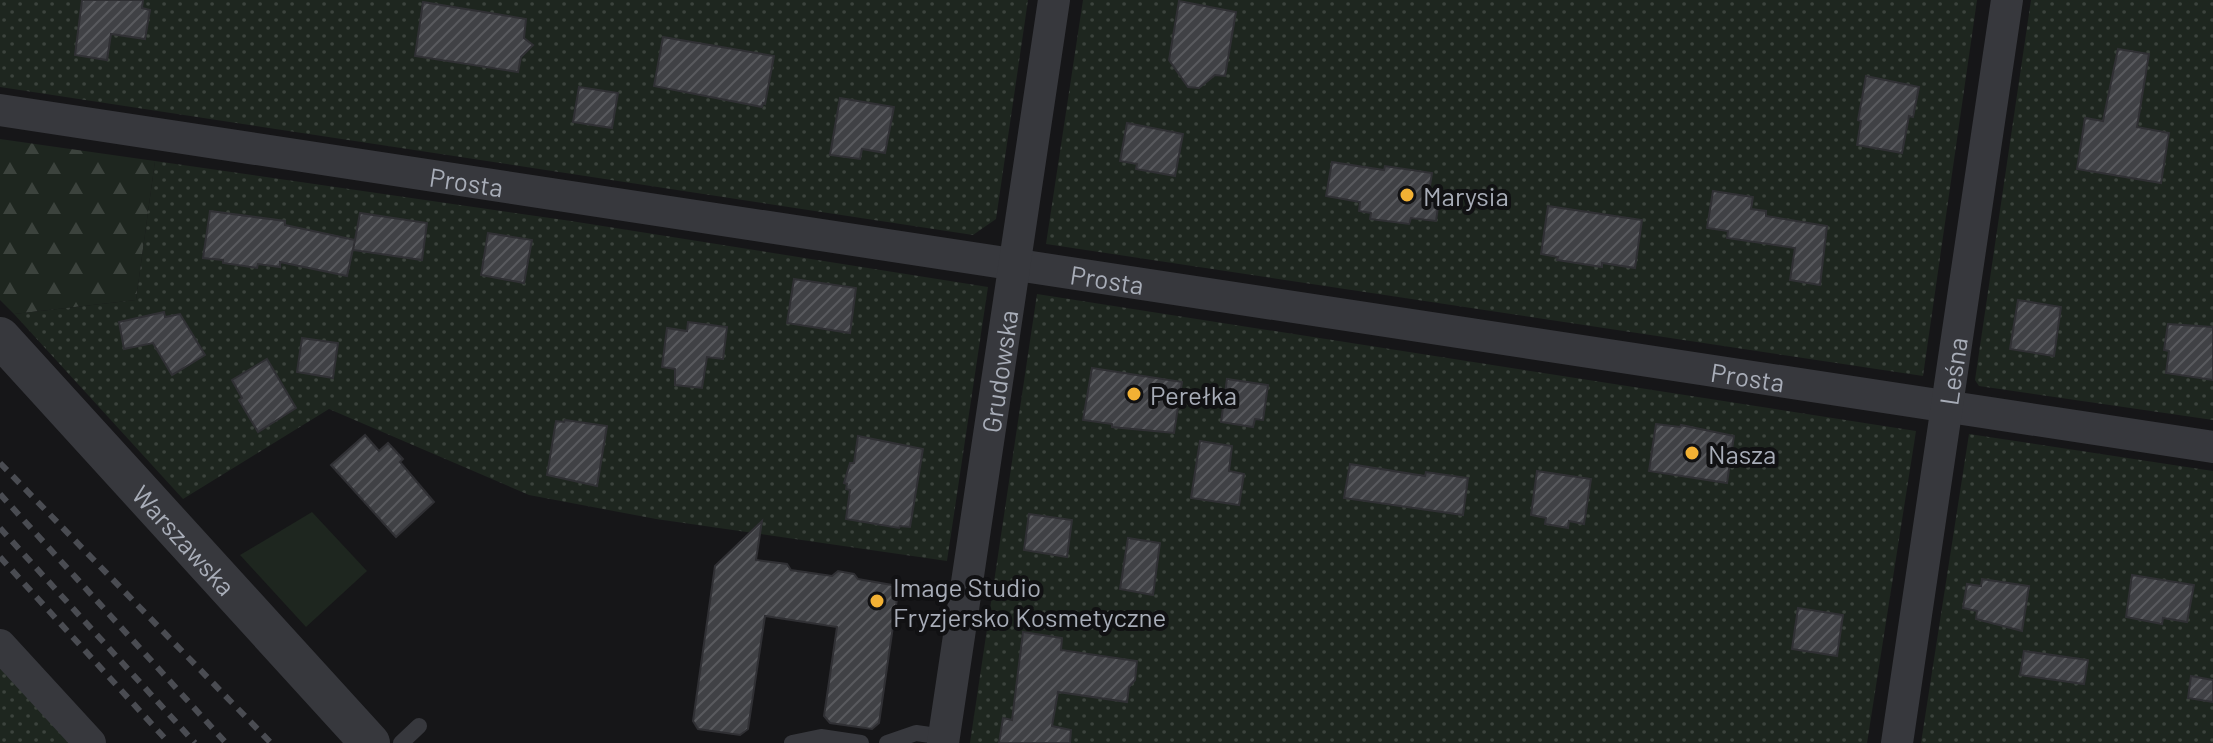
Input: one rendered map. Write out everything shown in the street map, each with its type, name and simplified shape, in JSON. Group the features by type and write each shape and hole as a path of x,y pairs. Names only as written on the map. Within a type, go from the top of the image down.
{"street":[{"name":"Grudowska","path":"943,740 1054,0"},
{"name":"Leśna","path":"1897,743 2007,0"},
{"name":"Prosta","path":"0,110 2213,447"},
{"name":"Warszawska","path":"0,337 370,743"},
{"path":"0,645 90,743"}],"lane":[{"path":"401,743 419,726"},
{"path":"887,743 916,733 943,740"},
{"path":"792,743 821,737 861,743"}],"green space":[{"path":"0,0 1028,0 996,219 973,235 0,87"},
{"path":"1083,0 1977,0 1923,376 1046,244"},
{"path":"2031,0 2213,0 2213,420 1979,386 1975,380"},
{"path":"0,139 155,161 136,300 14,314 0,300"},
{"path":"155,161 571,221 988,287 947,561 656,519 529,495 329,409 183,499 14,314 136,300"},
{"path":"1037,294 1916,431 1867,743 970,743"},
{"path":"1969,434 2213,471 2213,743 1921,743"},
{"path":"312,512 367,571 306,627 240,555"},
{"path":"0,660 76,743 0,743"}],"building":[{"path":"82,0 143,0 142,8 150,10 145,39 111,34 107,60 75,55"},
{"path":"1179,1 1236,12 1225,76 1215,75 1199,88 1188,87 1169,60"},
{"path":"423,2 526,19 524,38 533,45 521,57 518,72 415,56"},
{"path":"663,37 774,56 765,104 762,107 654,86"},
{"path":"2118,49 2149,54 2137,127 2169,133 2161,183 2077,169 2085,118 2103,121"},
{"path":"1866,76 1919,87 1913,117 1909,116 1902,153 1857,145"},
{"path":"579,87 618,93 612,128 573,122"},
{"path":"840,98 894,107 885,153 862,149 860,159 830,155"},
{"path":"1127,123 1183,134 1175,176 1136,169 1137,164 1120,161"},
{"name":"Marysia","path":"1332,162 1432,173 1429,192 1440,194 1436,221 1411,218 1409,224 1370,219 1371,213 1359,211 1360,202 1326,196"},
{"path":"1713,191 1753,197 1751,209 1766,211 1766,216 1827,226 1820,285 1790,280 1795,248 1727,238 1728,231 1707,228"},
{"path":"1548,206 1642,220 1635,268 1602,263 1602,267 1557,260 1558,257 1541,254"},
{"path":"210,211 285,221 285,225 355,240 347,276 280,262 280,267 258,264 257,268 203,258"},
{"path":"360,213 427,223 422,260 353,250"},
{"path":"488,233 532,240 524,283 481,275"},
{"path":"794,279 856,288 850,333 787,323"},
{"path":"2018,300 2061,307 2054,356 2010,349"},
{"path":"164,312 165,317 180,314 205,355 172,375 153,343 124,349 119,322"},
{"path":"688,322 727,327 723,359 707,357 702,388 675,385 675,369 662,367 667,328 687,331"},
{"path":"2168,324 2213,327 2213,380 2166,373 2169,351 2164,350"},
{"path":"302,338 338,343 333,378 297,372"},
{"path":"267,359 296,408 258,432 239,400 242,398 232,380"},
{"name":"Perełka","path":"1092,368 1182,382 1174,433 1112,427 1112,424 1083,420"},
{"path":"1227,379 1268,385 1263,420 1255,419 1253,427 1221,422"},
{"path":"556,421 607,426 597,486 547,475"},
{"name":"Nasza","path":"1656,424 1681,425 1734,436 1727,483 1649,471"},
{"path":"365,435 379,451 388,443 434,502 396,537 331,465"},
{"path":"858,436 923,449 910,527 846,519 850,490 844,483 850,463 854,463"},
{"path":"1200,441 1232,446 1229,471 1244,474 1239,505 1191,498"},
{"path":"1350,464 1425,476 1426,472 1468,478 1463,515 1344,498"},
{"path":"1537,471 1591,479 1584,524 1569,521 1568,528 1545,524 1546,518 1531,515"},
{"path":"1029,514 1072,520 1067,557 1024,550"},
{"path":"762,521 756,560 787,564 791,570 832,576 838,571 854,574 858,579 892,585 898,592 879,723 872,729 830,723 824,716 837,627 765,616 748,729 740,735 698,729 693,721 715,566"},
{"path":"1128,538 1160,543 1153,595 1120,589"},
{"path":"2132,575 2194,585 2187,622 2163,618 2162,624 2126,617"},
{"path":"1982,579 2029,586 2022,631 1976,619 1977,611 1963,608 1967,584 1981,586"},
{"path":"1798,608 1843,615 1837,656 1792,649"},
{"path":"1023,632 1062,638 1061,650 1137,661 1135,680 1129,687 1127,702 1058,692 1052,726 1071,730 1070,743 999,743 1003,718 1012,720"},
{"path":"2024,651 2088,660 2084,684 2020,675"},
{"path":"2191,676 2213,680 2213,702 2188,698"}],"railway":[{"path":"0,463 271,743"},
{"path":"0,494 226,743"},
{"path":"0,528 195,743"},
{"path":"0,557 169,743"}],"place":[{"name":"Marysia","path":"1407,195"},
{"name":"Perełka","path":"1134,394"},
{"name":"Nasza","path":"1692,453"},
{"name":"Image Studio Fryzjersko Kosmetyczne","path":"877,601"}]}
